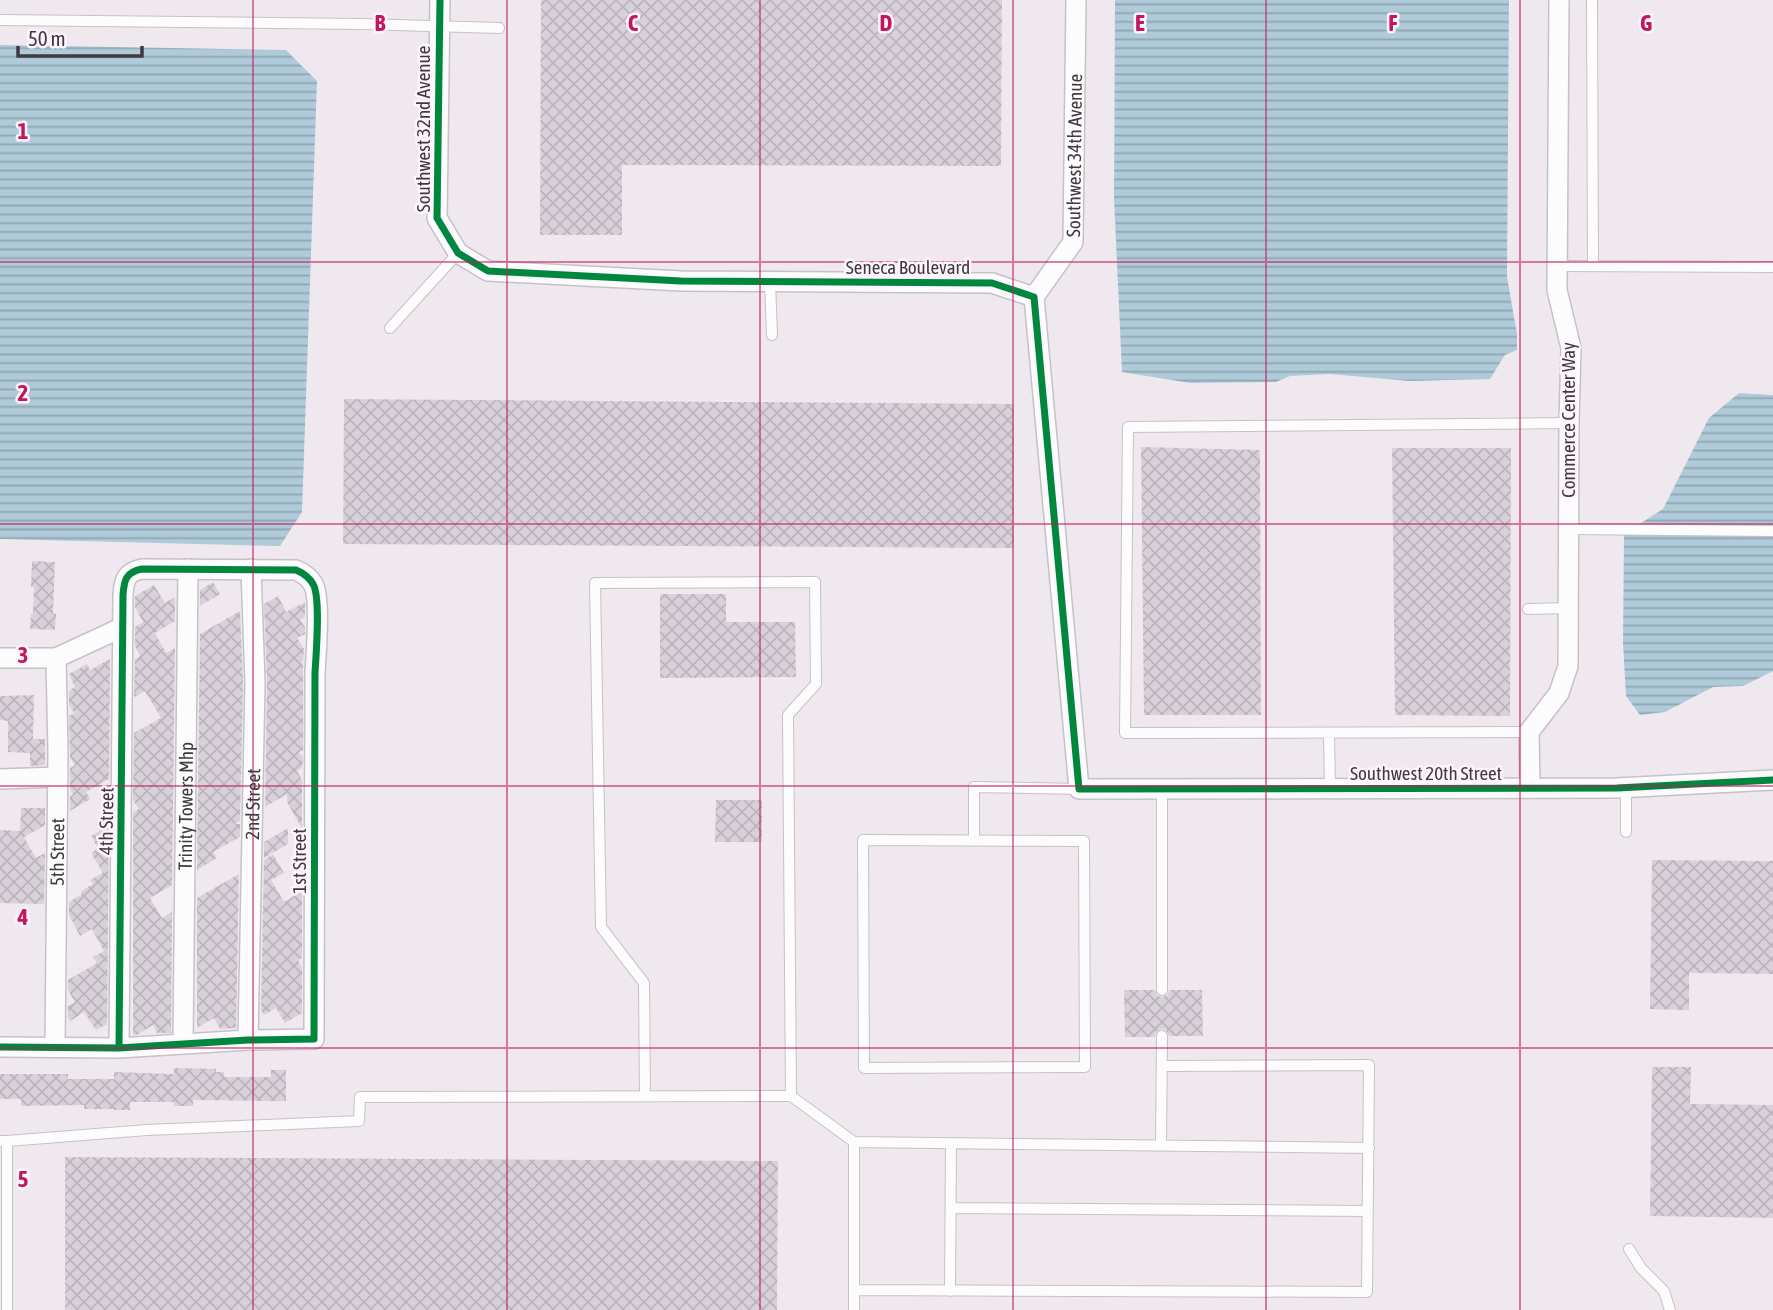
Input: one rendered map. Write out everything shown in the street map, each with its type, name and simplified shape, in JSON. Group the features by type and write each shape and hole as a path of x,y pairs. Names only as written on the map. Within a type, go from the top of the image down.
{"street":[{"name":"Southwest 32nd Avenue","path":"440,0 437,218 458,253"},
{"name":"Southwest 34th Avenue","path":"1034,297 1073,242 1076,0"},
{"name":"Commerce Center Way","path":"1529,732 1559,693 1569,666 1571,348 1556,290 1559,0"},
{"name":"Seneca Boulevard","path":"458,253 488,271 681,281 992,283 1034,297"},
{"path":"1034,297 1079,789"},
{"name":"1st Street","path":"0,1047 119,1048 314,1039 315,673 318,629 315,586 306,575 296,570 142,569 128,574 124,581 123,595"},
{"name":"Trinity Towers Mhp","path":"183,1044 188,569"},
{"name":"2nd Street","path":"248,1040 255,682 251,569"},
{"name":"4th Street","path":"119,1048 123,595"},
{"path":"0,658 56,658 123,628"},
{"name":"5th Street","path":"55,1046 58,777 56,658"},
{"path":"1529,732 1530,788"},
{"path":"0,779 58,777"},
{"name":"Southwest 20th Street","path":"1079,789 1626,788 1773,780"}],"lane":[{"path":"1592,0 1593,266"},
{"path":"0,20 499,28"},
{"path":"390,328 458,253"},
{"path":"1557,266 1773,267"},
{"path":"770,282 772,335"},
{"path":"1529,732 1125,733 1128,427 1569,423"},
{"path":"1569,529 1773,531"},
{"path":"646,1096 645,983 601,927 595,583 815,582 816,684 789,715 791,1096"},
{"path":"1528,609 1569,608"},
{"path":"1329,733 1330,789"},
{"path":"974,841 974,788 1079,789"},
{"path":"1626,788 1626,832"},
{"path":"1162,990 1163,789"},
{"path":"863,841 974,841 1084,841 1086,1066 864,1068 863,841"},
{"path":"1161,1145 1162,1037"},
{"path":"854,1290 1367,1292 1369,1065 1162,1066"},
{"path":"7,1310 4,1141 147,1130 359,1121 360,1097 791,1096 854,1142 1368,1148"},
{"path":"854,1142 854,1310"},
{"path":"950,1291 951,1143"},
{"path":"951,1208 1368,1211"},
{"path":"1629,1249 1641,1268 1664,1292 1670,1310"}],"water":[{"path":"1115,0 1509,0 1507,277 1517,334 1517,350 1505,355 1490,379 1409,381 1330,374 1290,376 1276,382 1190,383 1122,372 1114,198"},
{"path":"0,45 286,50 317,81 302,512 280,546 0,539"},
{"path":"1739,393 1773,395 1773,671 1743,686 1713,687 1665,712 1640,715 1626,696 1623,643 1624,534 1663,509 1709,418"}],"building":[{"path":"541,0 1002,0 1001,166 622,165 622,235 540,235"},
{"path":"344,399 1014,404 1014,548 343,544"},
{"path":"1141,447 1260,450 1261,715 1144,715"},
{"path":"1392,448 1511,448 1510,716 1395,715"},
{"path":"32,561 55,562 55,630 30,629 34,587 31,587"},
{"path":"213,582 220,594 200,606 200,590"},
{"path":"154,585 165,603 175,597 175,621 155,633 166,653 175,648 172,885 150,898 162,918 172,912 171,1033 157,1033 153,1025 133,1035 133,812 139,809 133,800 134,733 161,718 145,691 135,697 134,695 135,660 140,656 135,646 135,627 143,622 135,607 135,596"},
{"path":"660,594 726,594 726,622 795,622 796,677 660,678"},
{"path":"278,596 286,612 305,602 305,617 300,620 305,627 305,634 297,638 304,649 301,662 303,750 299,752 303,757 302,768 297,771 302,780 302,829 287,802 287,794 265,807 267,682 264,604"},
{"path":"240,611 243,682 240,821 235,824 240,824 240,837 213,852 217,858 197,870 200,634"},
{"path":"110,659 109,779 86,792 90,799 70,811 70,796 73,795 70,789 70,768 75,765 70,757 69,716 74,713 69,705 69,691 75,687 69,674 87,664 90,670"},
{"path":"34,695 33,739 45,739 45,765 30,766 30,753 8,752 8,721 0,720 0,696"},
{"path":"716,800 762,800 762,842 715,842"},
{"path":"21,808 45,808 45,825 24,837 36,858 45,853 44,904 0,903 0,830 20,831"},
{"path":"109,817 107,1024 96,1030 84,1012 70,1021 68,1017 68,1006 75,1002 68,990 68,980 97,963 93,957 104,951 92,929 80,936 69,915 69,902 93,884 90,880 103,873 91,853 98,848 91,836 100,831 96,824"},
{"path":"288,828 288,844 264,858 264,842"},
{"path":"273,854 284,873 271,880 284,902 302,891 302,958 298,960 302,968 302,1013 285,1023 276,1008 264,1015 261,1010 264,860"},
{"path":"1652,860 1773,861 1773,974 1689,973 1689,1010 1650,1009"},
{"path":"239,874 236,1028 220,1029 214,1018 197,1028 197,898"},
{"path":"1124,990 1155,990 1158,996 1163,997 1169,990 1202,990 1203,1036 1169,1036 1166,1030 1161,1029 1156,1032 1155,1037 1125,1037"},
{"path":"1652,1067 1691,1067 1690,1104 1773,1105 1773,1218 1650,1216"},
{"path":"174,1068 216,1069 216,1072 224,1072 224,1077 271,1077 271,1070 286,1070 286,1101 193,1100 193,1106 174,1106 174,1102 130,1102 130,1110 114,1110 84,1109 84,1105 21,1106 21,1099 0,1099 0,1074 68,1074 68,1079 114,1079 114,1072 174,1074"},
{"path":"65,1157 778,1161 777,1310 65,1310"}],"cycle path":[{"path":"440,0 437,218 458,253 488,271 681,281 992,283 1034,297 1079,789 1617,788 1773,780"},
{"path":"0,1047 119,1048 314,1039 317,613 313,584 296,570 142,569 132,572 125,581 119,1048"}]}
